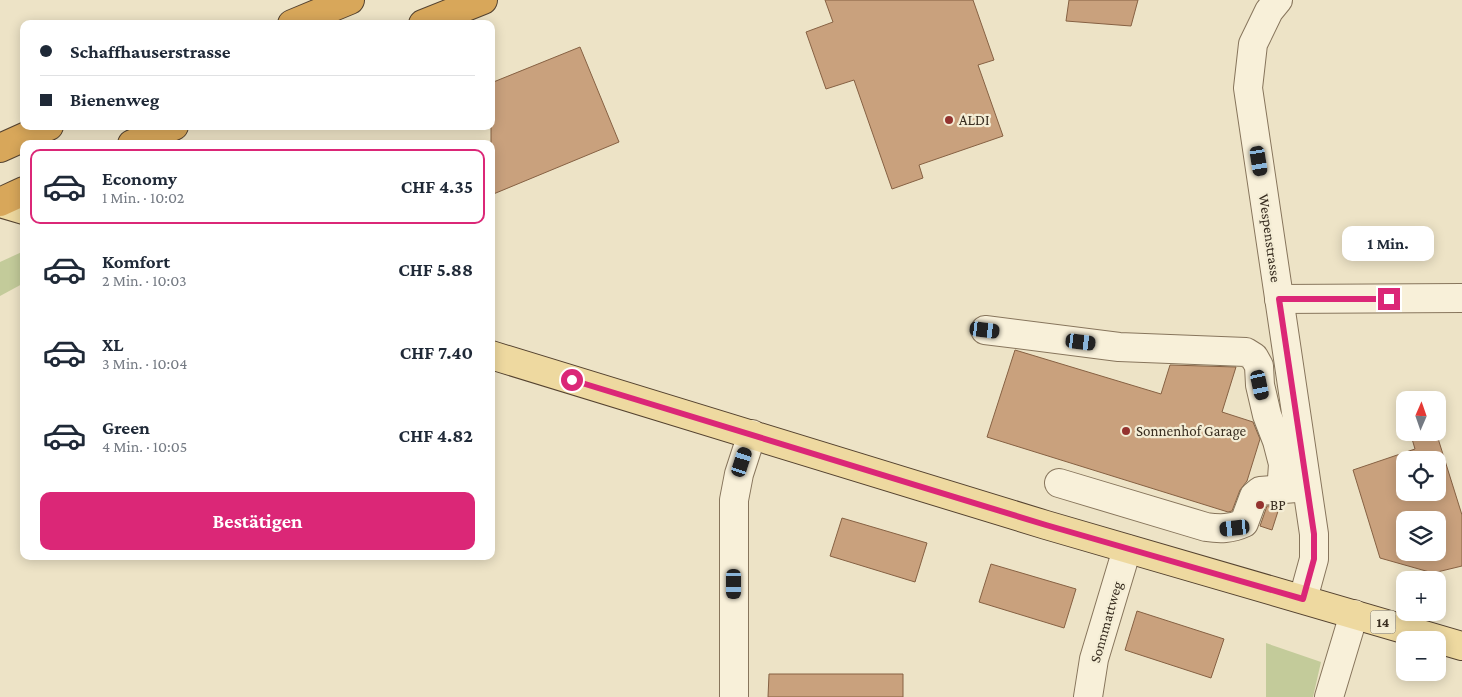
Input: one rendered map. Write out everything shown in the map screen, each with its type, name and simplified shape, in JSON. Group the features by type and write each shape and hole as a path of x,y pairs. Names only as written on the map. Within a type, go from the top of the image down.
{"highway":[{"path":"302,20 350,0"},
{"path":"433,20 483,0"},
{"path":"0,148 40,130"},
{"path":"141,140 165,130"},
{"path":"0,202 20,193"}],"main road":[{"path":"0,202 20,209"},
{"name":"14","path":"495,356 1128,549 1462,646"}],"street":[{"name":"Wespenstrasse","path":"1278,0 1269,11 1253,44 1248,88 1315,547 1314,559 1303,599"},
{"path":"1279,299 1462,298"},
{"path":"985,330 1119,348 1246,352 1254,357 1259,366 1260,385 1266,415 1277,441 1283,464 1282,479 1278,490"},
{"path":"734,697 734,500 739,474 752,434"},
{"path":"1059,483 1206,527 1219,529 1235,528 1244,523 1254,496 1260,491 1307,487"},
{"name":"Sonnmattweg","path":"1088,697 1094,659 1128,549"},
{"path":"1329,697 1354,614"}],"green space":[{"path":"20,253 20,285 0,296 0,262"},
{"path":"1266,643 1321,662 1313,697 1266,697"}],"building":[{"path":"825,0 973,0 994,60 978,65 1003,136 919,165 923,178 892,189 854,80 826,89 806,32 833,22"},
{"path":"1069,0 1138,0 1131,26 1066,21"},
{"path":"580,47 619,142 495,193 495,140 491,140 491,130 495,130 495,81"},
{"name":"Sonnenhof Garage","path":"1015,350 1161,394 1170,365 1236,367 1222,412 1253,422 1260,439 1247,481 1240,490 1232,511 1228,512 987,437"},
{"path":"1413,441 1439,441 1442,451 1409,451 1415,449"},
{"path":"1396,455 1396,501 1446,501 1446,464 1462,515 1462,566 1441,571 1426,571 1380,558 1353,470"},
{"path":"1280,505 1272,530 1260,526 1267,506"},
{"path":"842,518 927,543 915,582 830,556"},
{"path":"991,564 1076,589 1064,628 979,602"},
{"path":"1137,611 1224,639 1211,678 1125,650"},
{"path":"769,674 903,674 903,697 768,697"}],"place":[{"name":"ALDI","path":"949,120"},
{"name":"Sonnenhof Garage","path":"1126,431"},
{"name":"BP","path":"1260,505"}],"route":[{"path":"572,380 1046,525 1303,599 1314,559 1314,534 1279,299 1389,299"}]}
